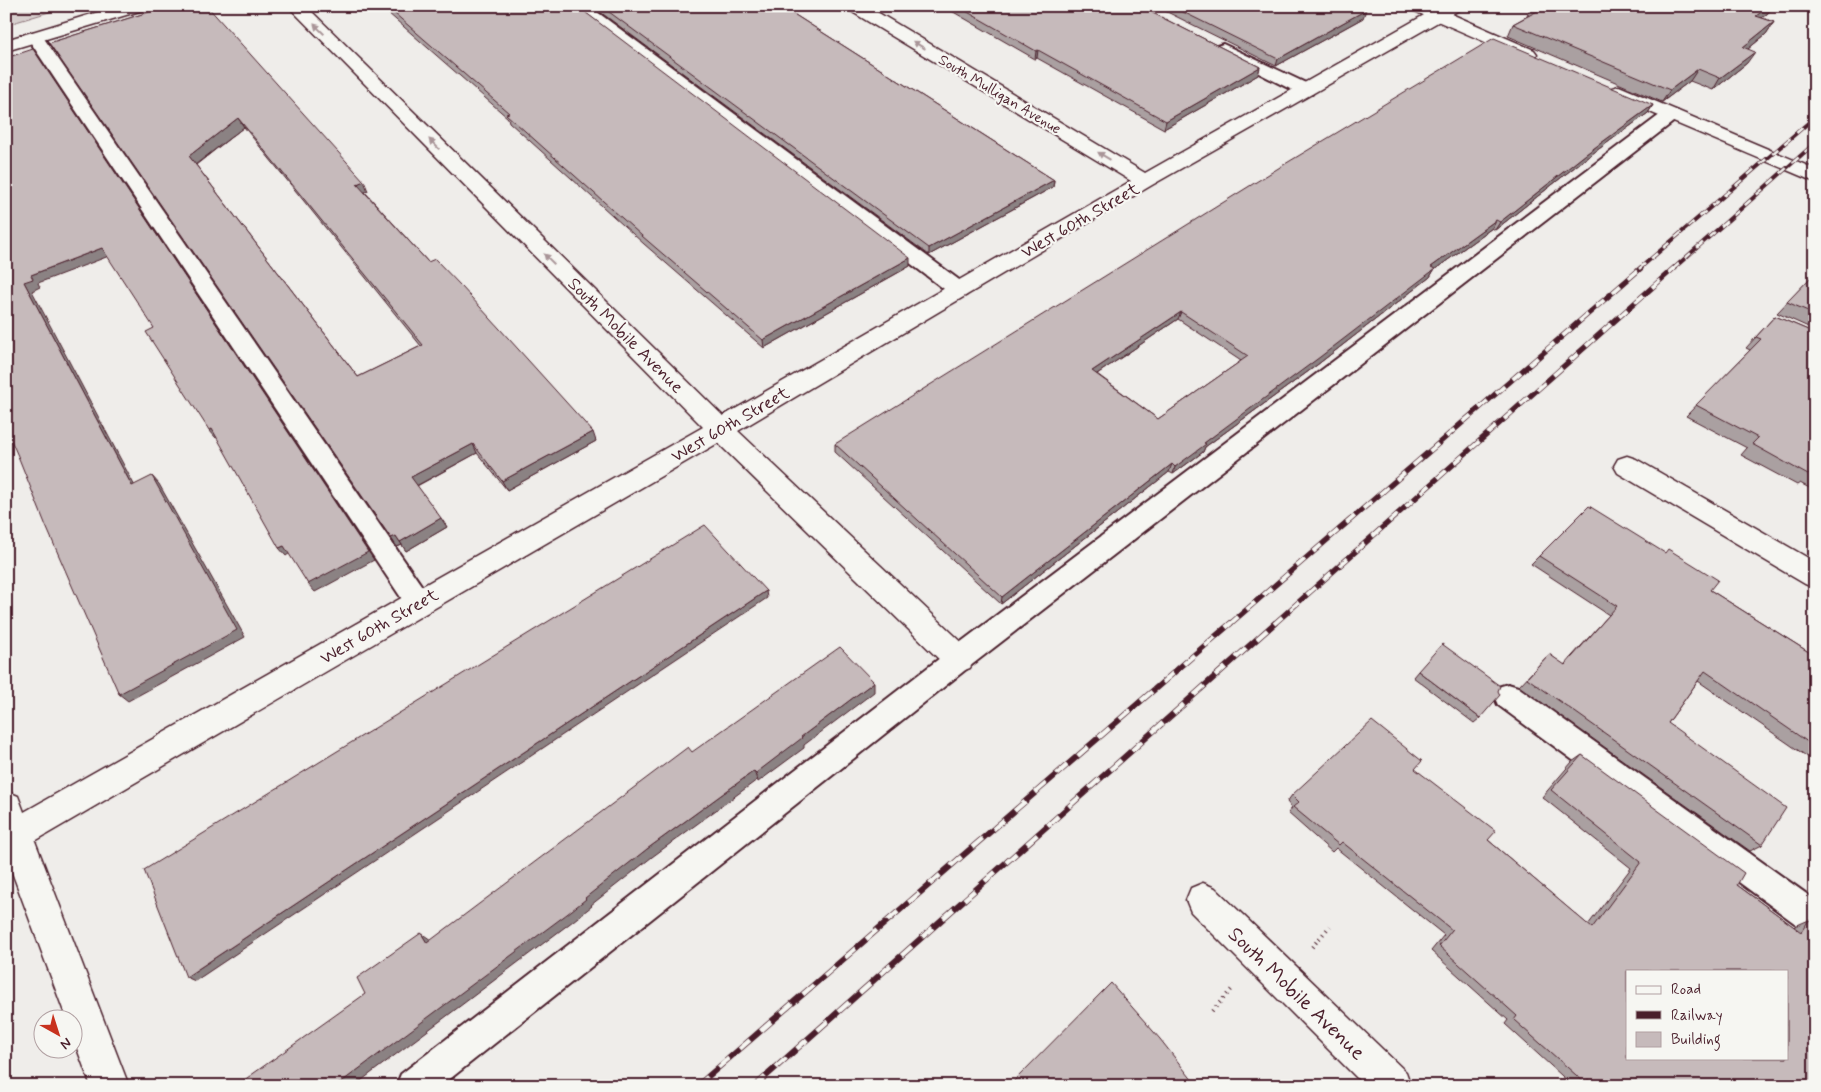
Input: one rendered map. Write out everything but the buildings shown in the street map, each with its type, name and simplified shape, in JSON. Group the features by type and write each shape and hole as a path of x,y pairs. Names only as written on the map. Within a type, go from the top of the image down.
{"street":[{"path":"6,46 137,6"},
{"name":"South Mobile Avenue","path":"296,6 720,429 959,658"},
{"name":"South Mulligan Avenue","path":"855,6 1145,181"},
{"path":"1436,9 1544,60"},
{"name":"West 60th Street","path":"9,828 419,603 1145,181 1306,90 1436,9"},
{"path":"1599,84 1815,176"},
{"path":"1627,466 1815,576"},
{"path":"9,828 110,1086"},
{"name":"South Mobile Avenue","path":"1203,900 1392,1086"}],"lane":[{"path":"579,6 958,290"},
{"path":"35,38 419,603"},
{"path":"1206,40 1306,90"},
{"path":"413,1086 959,658 1671,115"},
{"path":"1508,696 1815,919"}],"path":[{"path":"1308,952 1330,926"},
{"path":"1212,1011 1238,982"}],"shaded area":[{"path":"6,6 69,6 6,25"}],"railway":[{"path":"1639,269 1815,117"},
{"path":"1673,269 1815,143"},
{"path":"1230,624 1641,268"},
{"path":"1274,624 1674,268"},
{"path":"697,1086 1231,623"},
{"path":"755,1086 1275,623"}]}
